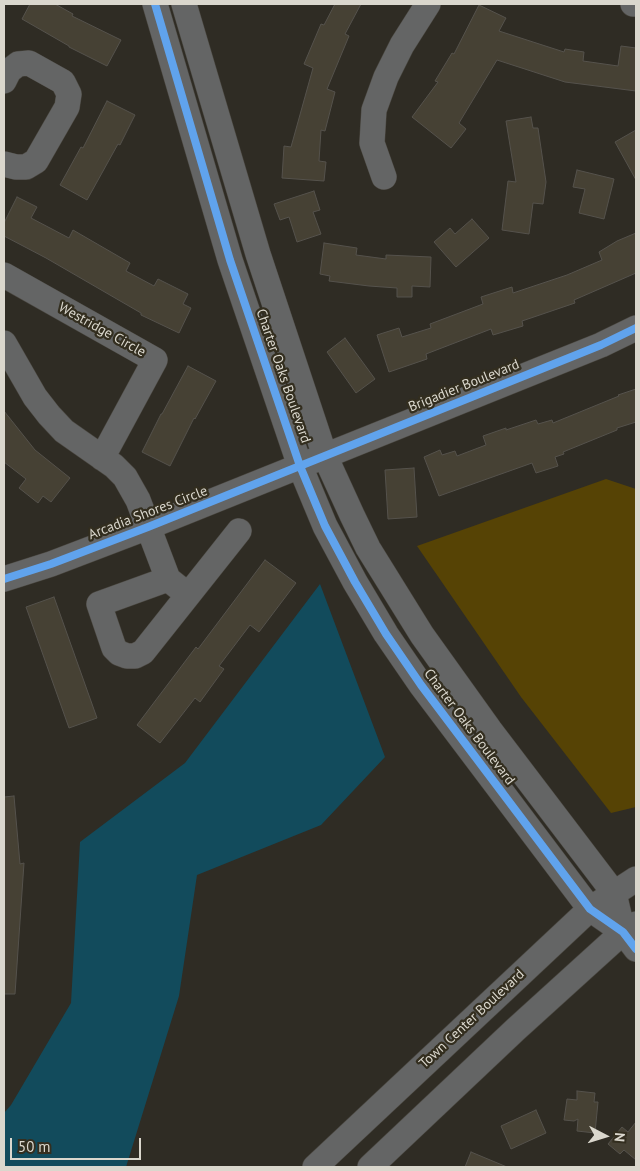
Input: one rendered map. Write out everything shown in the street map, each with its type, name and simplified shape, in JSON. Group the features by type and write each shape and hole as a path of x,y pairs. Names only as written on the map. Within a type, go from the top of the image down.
{"street":[{"name":"Charter Oaks Boulevard","path":"155,4 230,260 300,466 329,534 354,582 386,634 421,684 590,909 632,935"},
{"name":"Charter Oaks Boulevard","path":"184,4 258,254 325,456 368,548 422,635 490,730 614,893 632,935"},
{"path":"384,177 372,143 374,110 386,77 402,45 428,4"},
{"path":"4,81 9,71 18,64 30,63 64,82 69,94 67,107 36,161 26,167 4,164"},
{"name":"Westridge Circle","path":"4,275 155,360 102,458"},
{"name":"Brigadier Boulevard","path":"300,466 601,345 636,328"},
{"path":"4,343 35,397 49,415 64,431 114,466 125,477 138,500 168,579 188,595"},
{"name":"Arcadia Shores Circle","path":"4,579 51,564 148,527 300,466"},
{"path":"168,579 99,604 114,648 119,653 135,656 143,652 239,531"},
{"name":"Town Center Boulevard","path":"315,1167 590,909 636,879"},
{"path":"370,1167 509,1036 632,935"}],"shaded area":[{"path":"606,479 636,489 636,807 611,813 521,697 417,546"}],"water":[{"path":"320,584 385,757 321,825 197,875 179,996 126,1167 4,1167 4,1113 11,1105 71,1003 80,842 185,763"}],"building":[{"path":"30,4 55,4 73,14 72,16 121,40 107,66 69,47 22,19"},
{"path":"335,4 361,4 345,34 349,36 327,89 335,92 325,131 321,130 319,161 326,162 324,181 282,178 284,146 291,147 313,68 304,64 321,24 324,25"},
{"path":"479,5 506,18 499,31 564,52 565,49 584,52 583,61 618,66 621,46 636,48 636,91 565,82 497,60 459,123 466,129 451,148 412,117 438,82 435,81 452,53 454,54"},
{"path":"107,101 135,115 120,145 118,144 87,200 60,185 81,147 83,148"},
{"path":"531,117 533,128 538,128 546,182 543,204 533,203 529,234 502,230 508,181 516,182 506,121"},
{"path":"636,130 636,180 615,142"},
{"path":"577,170 614,179 604,219 579,213 585,189 573,187"},
{"path":"314,191 320,210 313,212 321,234 297,242 289,217 280,220 274,204"},
{"path":"17,197 37,207 31,218 69,238 73,230 130,263 126,271 154,286 158,279 188,294 183,304 191,308 179,333 141,315 141,313 46,258 4,236 4,223"},
{"path":"472,219 489,238 456,267 434,242 450,228 455,234"},
{"path":"636,233 636,273 574,300 575,303 522,321 523,326 493,335 491,329 426,354 427,359 389,372 377,335 399,328 402,337 431,328 430,324 483,304 481,297 512,287 513,293 567,275 602,260 599,252 617,241"},
{"path":"324,243 357,248 356,255 386,259 386,255 431,257 430,287 412,286 412,297 397,297 397,288 329,281 330,276 320,274"},
{"path":"345,338 375,379 356,393 327,352"},
{"path":"188,366 216,381 194,418 170,466 142,452"},
{"path":"636,389 636,422 617,428 617,430 563,452 564,454 555,457 558,466 536,473 532,463 439,496 424,457 440,450 442,455 455,451 457,456 486,445 483,436 536,420 538,424 552,420 553,423"},
{"path":"4,411 35,450 70,478 51,502 43,496 38,503 19,488 26,479 4,462"},
{"path":"414,468 417,517 388,519 385,470"},
{"path":"265,560 296,583 259,632 250,625 219,666 224,669 200,702 195,698 160,743 137,725 196,647 198,649"},
{"path":"54,597 97,718 69,728 26,607"},
{"path":"14,796 20,864 24,863 15,994 4,994 4,797"},
{"path":"577,1091 595,1093 594,1102 598,1102 595,1133 577,1131 578,1119 574,1121 564,1120 567,1099 577,1100"},
{"path":"536,1110 546,1133 511,1149 501,1126"},
{"path":"636,1122 636,1160 624,1150 620,1154 608,1144 622,1127 628,1132"},
{"path":"471,1152 507,1167 465,1167"}],"cycle path":[{"path":"155,4 230,260 300,466 325,526 386,634 421,685 590,909 623,932 636,949"},
{"path":"4,579 51,564 148,527 601,345 636,328"}]}
